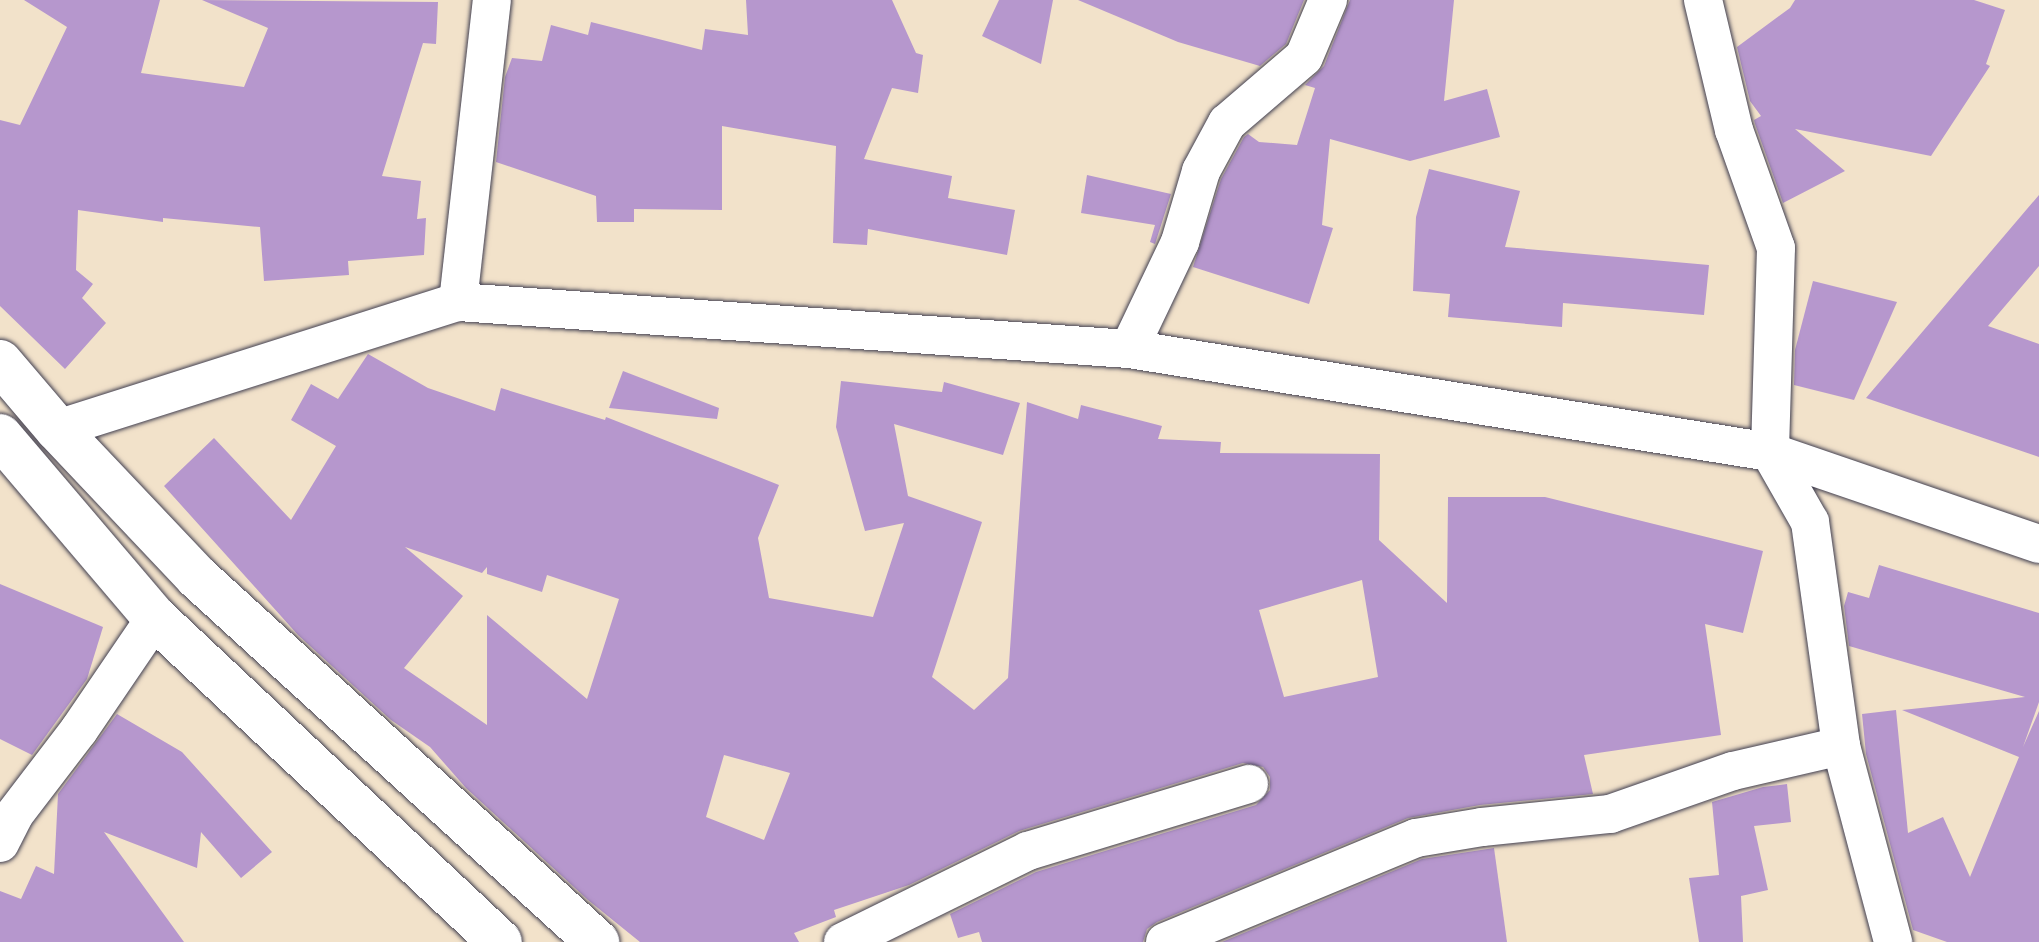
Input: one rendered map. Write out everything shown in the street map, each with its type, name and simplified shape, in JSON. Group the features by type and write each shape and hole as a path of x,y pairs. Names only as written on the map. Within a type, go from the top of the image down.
{"main road":[{"path":"0,362 57,429 197,577 597,942"},
{"path":"0,436 155,618 500,942"}],"street":[{"path":"458,302 492,0"},
{"path":"1129,349 1180,242 1201,171 1227,123 1304,57 1328,0"},
{"path":"1703,0 1734,130 1776,248 1770,452 1810,522 1841,746 1893,942"},
{"path":"57,429 458,302 1129,349 1770,452 2037,539"},
{"path":"0,843 14,815 79,730 155,618"},
{"path":"1165,942 1416,838 1482,827 1610,814 1733,771 1841,746"},
{"path":"843,942 1028,851 1249,784"}],"building":[{"path":"24,0 160,0 141,73 244,87 268,28 202,0 438,2 436,44 423,43 382,176 421,181 417,219 426,218 424,255 348,261 349,275 264,281 260,227 163,218 163,222 78,210 76,270 93,284 82,298 106,323 65,369 0,306 0,120 20,125 67,27"},
{"path":"746,0 892,0 916,53 923,55 918,93 892,88 864,159 952,176 948,198 1015,210 1007,255 868,229 867,245 833,243 836,146 722,126 722,210 634,209 634,222 597,222 596,196 496,162 505,77 512,58 542,61 551,25 588,35 591,22 702,50 705,29 748,35"},
{"path":"999,0 1053,0 1041,64 982,36"},
{"path":"1078,0 1304,0 1286,44 1260,66 1178,42"},
{"path":"1350,0 1454,0 1444,101 1487,89 1500,137 1410,161 1330,139 1322,225 1333,228 1309,304 1193,267 1221,179 1244,137 1248,134 1259,142 1297,145 1315,88 1305,85 1324,66"},
{"path":"1795,0 1974,0 2005,10 1986,64 1990,66 1931,156 1795,129 1845,171 1783,203 1755,124 1754,120 1761,116 1750,101 1737,47 1790,8"},
{"path":"1429,169 1520,191 1505,247 1709,265 1704,315 1563,303 1562,327 1448,317 1450,294 1413,291 1416,217"},
{"path":"1087,175 1171,194 1155,244 1150,242 1155,225 1081,213"},
{"path":"2039,195 2039,266 1988,326 2039,344 2039,457 1866,398"},
{"path":"1813,281 1897,302 1854,400 1794,385 1795,350"},
{"path":"368,354 428,388 495,411 501,388 605,420 606,417 779,485 758,538 769,598 873,617 904,523 865,531 836,427 841,381 942,392 944,382 1020,403 1003,455 894,424 908,496 982,522 932,677 974,710 1008,678 1027,402 1078,419 1081,405 1162,426 1158,439 1221,442 1220,453 1380,454 1379,540 1447,603 1448,497 1545,497 1763,551 1743,633 1705,624 1721,735 1584,755 1593,794 1480,805 1408,818 1157,922 1147,929 1143,942 982,942 979,932 958,938 950,914 1036,872 1256,805 1270,790 1270,777 1263,767 1243,763 1019,831 909,885 834,910 836,917 794,933 799,942 640,942 588,900 466,788 430,747 391,720 298,635 164,486 214,438 291,520 336,446 291,420 311,384 338,399","holes":["405,547 482,573 487,567 487,574 542,592 547,575 619,599 587,699 487,615 487,725 404,668 463,596","1362,580 1378,677 1284,697 1259,610","724,755 790,773 764,840 706,817"]},
{"path":"623,371 719,408 717,419 609,408"},
{"path":"1879,565 2039,613 2039,702 2023,747 2039,711 2039,942 1947,942 1913,930 1866,754 1862,714 1896,710 1908,833 1943,817 1970,877 2019,757 1902,710 2025,697 1849,646 1844,606 1848,592 1869,598"},
{"path":"0,584 103,627 87,679 32,755 0,739"},
{"path":"117,714 182,752 272,852 241,878 201,832 197,868 104,832 184,942 0,942 0,891 21,899 36,866 54,874 58,794"},
{"path":"1787,784 1791,822 1754,826 1768,890 1741,896 1743,942 1699,942 1689,878 1719,875 1712,802 1763,787"},
{"path":"1494,848 1507,942 1222,942 1422,859"}]}
